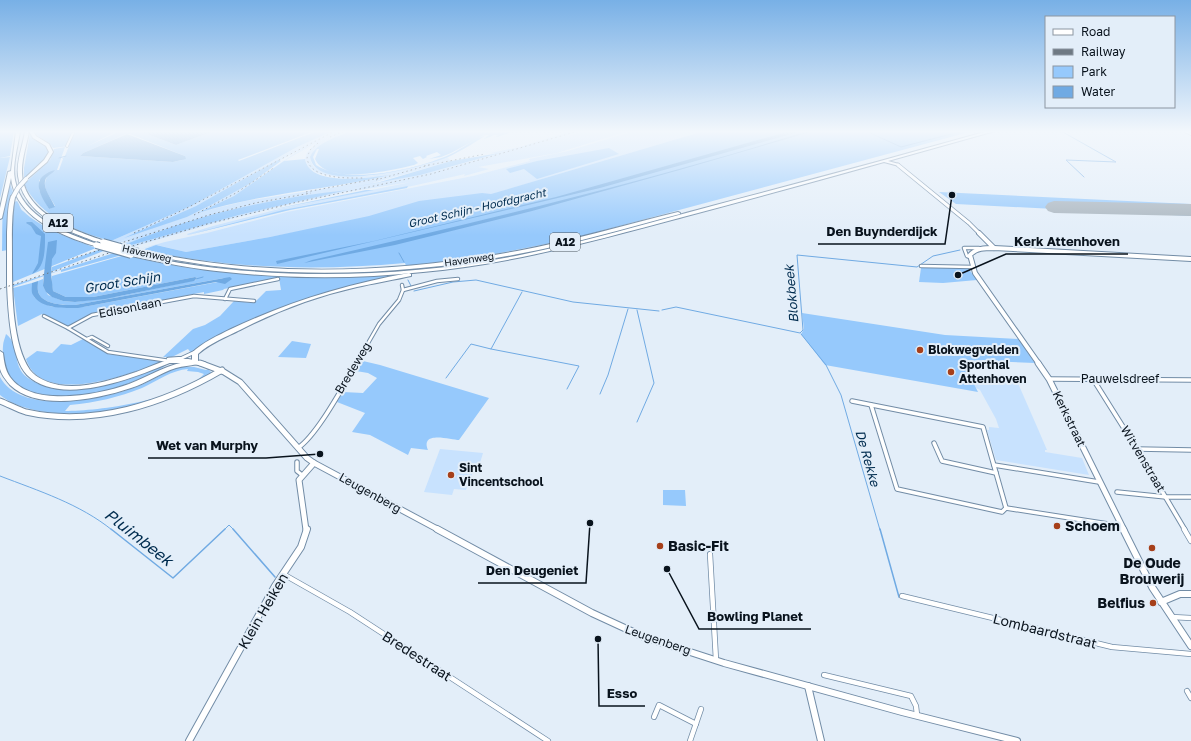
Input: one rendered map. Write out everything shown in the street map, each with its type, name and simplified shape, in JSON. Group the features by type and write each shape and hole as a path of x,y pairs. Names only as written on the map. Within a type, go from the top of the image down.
{"highway":[{"path":"0,218 13,166"},
{"name":"Havenweg","path":"14,166 13,180 15,186 21,200 29,210 50,225 96,245 131,255 181,265 219,270 300,275 401,272 497,260 588,242 867,166"},
{"name":"Havenweg","path":"21,166 20,174 22,187 28,198 36,207 50,219 71,230 103,242 139,252 186,261 262,269 373,269 472,260 586,238 853,166"},
{"path":"41,166 18,188 13,197 10,210 10,300 18,346 23,364 29,373 38,380 53,385 82,387 122,380 167,360 168,365 162,370 126,387"},
{"path":"831,175 872,166"},
{"path":"0,353 3,371 8,380 16,388 36,395 59,398 76,398 126,387 145,380 173,366 183,363 195,363 195,353 201,348 246,325 272,313 339,290 384,279 497,260"}],"main road":[{"path":"899,166 969,223 994,248"},
{"path":"970,257 971,252 979,248 994,248 1191,259"},
{"name":"Kerkstraat","path":"970,257 974,273 1049,379 1121,526 1161,602 1191,646"},
{"name":"Leugenberg","path":"167,360 195,363 222,370 240,382 307,458 314,463 592,613 644,637 716,660 808,686 1017,741"},
{"path":"0,401 10,407 36,414 63,416 93,415 127,409 167,398 195,386 222,370"},
{"path":"302,475 314,463"},
{"name":"Klein Heiken","path":"189,741 275,586 301,547 307,528 299,488 299,480 302,475"},
{"path":"1161,602 1180,594 1191,594"},
{"path":"808,686 821,741"}],"street":[{"path":"970,257 967,256 964,248 979,248"},
{"path":"921,266 973,267"},
{"path":"225,299 230,289 278,279"},
{"path":"402,285 403,290 437,281 458,279"},
{"name":"Bredeweg","path":"298,448 305,443 320,422 359,360 379,324 399,300 403,290"},
{"name":"Edisonlaan","path":"68,328 92,315 194,296 254,301"},
{"name":"Leugenberg","path":"44,316 68,328 108,352 167,360"},
{"path":"87,339 92,337 108,346"},
{"path":"167,360 185,357 201,348"},
{"name":"Pauwelsdreef","path":"1049,379 1191,380"},
{"name":"Witvenstraat","path":"1093,379 1137,449 1191,541"},
{"path":"852,401 983,426 1006,508"},
{"path":"870,405 897,489 1002,512 1006,508"},
{"path":"934,443 942,461 996,473"},
{"path":"1137,449 1191,450"},
{"name":"Klein Heiken","path":"297,462 297,472 302,475"},
{"path":"994,465 1099,482"},
{"path":"1117,492 1166,497 1191,497"},
{"path":"1006,508 1121,526"},
{"path":"710,554 716,660"},
{"name":"Bredestraat","path":"283,574 350,612 548,741"},
{"name":"Lombaardstraat","path":"902,596 1112,647 1191,654"},
{"path":"1172,617 1191,618"},
{"path":"824,675 911,696 916,706 917,715"},
{"path":"1187,691 1191,698"},
{"path":"654,717 659,705 696,724"},
{"path":"690,741 700,709"}],"shaded area":[{"path":"264,166 270,166 196,206 133,234 187,217 251,183 277,166 278,166 234,196 204,211 246,201 335,187 385,176 347,179 317,173 308,166 313,166 329,174 369,176 421,166 435,166 369,184 408,177 456,166 486,166 478,167 489,169 464,176 465,174 412,186 302,206 188,235 187,234 283,208 411,182 346,192 218,222 132,247 128,246 239,215 348,190 281,199 228,211 157,232 124,245 121,244 132,240 116,243 174,223 115,243 111,241 191,206"},
{"path":"513,166 588,166 482,197 270,237 186,252 157,245 140,249 287,212 473,176"},
{"path":"970,375 1017,381 1047,450 1045,450 1045,452 1082,458 1089,475 996,460 987,430 989,430 989,427 999,428 996,419 980,390 976,388"},
{"name":"Sint Vincentschool","path":"440,449 483,453 480,463 476,464 466,490 454,489 452,495 424,492"}],"green space":[{"path":"0,166 8,166 0,198"},
{"path":"24,166 40,166 24,179"},
{"path":"44,166 59,166 57,170 59,170 61,166 264,166 191,206 111,241 86,233 61,222 40,206 31,196 24,184","holes":["47,177 45,181 46,188 55,206 49,209 39,190 39,180"]},
{"path":"268,166 275,166 251,183 187,217 124,238 196,206"},
{"path":"277,166 308,166 318,174 342,179 390,175 270,196 222,206 198,213 234,196"},
{"path":"315,166 331,171 321,166 411,166 361,174 346,174 364,175 398,171 393,172 370,175 349,176 330,174 317,168"},
{"path":"436,166 454,166 420,175 348,188 380,182"},
{"path":"519,166 581,166 537,179 524,169 510,173 506,169"},
{"path":"587,166 844,166 571,239 480,257 406,266 405,263 339,267 273,267 240,265 142,250 156,245 186,252 270,237 369,216 419,201 482,193 491,194"},
{"path":"10,184 13,192 8,208 8,250 2,251 3,208"},
{"path":"408,186 407,188 290,210 188,235 283,210"},
{"path":"348,190 239,215 128,246 124,245 178,225 234,209 319,193"},
{"path":"366,190 374,190 265,211"},
{"path":"939,192 1191,204 1191,216 956,204"},
{"path":"17,201 22,210 39,223 58,233 96,248 13,282 13,212 14,202"},
{"path":"101,249 106,250 51,272 52,267"},
{"path":"114,253 122,255 61,272 61,270 13,287 13,285"},
{"path":"125,255 184,267 264,275 318,276 418,272 377,280 283,308 191,353 188,349 172,357 163,357 193,329 205,325 220,316 234,301 254,303 266,291 281,290 279,278 204,294 204,292 92,314 69,327 42,314 18,326 13,288 32,283 34,297 47,305 53,307 83,307 218,282 224,278 75,305 50,302 42,298 39,294 38,281 43,279 43,286 48,295 63,301 75,302 120,296 196,280 197,278 195,277 93,297 66,297 53,291 52,276"},
{"path":"921,268 968,268 977,280 943,283 919,282"},
{"name":"Blokwegvelden","path":"802,313 945,335 1019,339 1035,363 962,360 978,392 825,365 801,334 804,329"},
{"path":"6,334 11,339 23,373 28,378 40,384 53,388 82,389 112,384 138,376 159,366 166,365 163,368 136,381 98,392 77,396 56,397 37,394 21,388 9,376 3,353 3,343"},
{"path":"83,339 108,354 161,361 145,368 107,380 86,384 66,385 49,382 35,373 26,359 37,351 52,353 61,344 71,345"},
{"path":"292,341 311,344 306,358 278,357"},
{"path":"363,361 489,398 459,440 432,438 428,440 428,450 411,448 408,455 370,435 352,432 365,413 337,402 343,392 363,393 377,378 368,373 356,371"},
{"path":"174,367 208,369 211,373 181,390 162,398 115,410 89,413 40,411 18,405 0,395 0,377 10,389 24,396 41,400 80,400 116,393 142,385","holes":["188,369 187,371 204,374 193,383 177,391 158,397 118,406 65,411 70,405 89,403 116,397 142,388 176,371"]},
{"path":"663,490 685,490 686,506 663,505"}],"water":[{"path":"667,166 679,166 600,188 277,264 276,261 374,241 556,197"},
{"path":"695,166 532,211 395,245 304,263 499,216"},
{"path":"55,170 45,180 47,192 55,207 49,209 40,192 39,184 43,176"},
{"path":"32,222 45,234 44,257 40,267 32,274 38,263 41,236 36,234 31,226 26,223"},
{"path":"57,240 56,253 52,259 51,273 53,291 66,297 93,297 195,277 197,278 194,281 105,299 75,302 63,301 52,297 46,292 43,286 48,242"},
{"path":"230,277 232,279 225,284 216,282 78,308 60,308 41,303 33,295 32,291 32,283 38,281 38,292 42,298 55,304 75,305"}],"waterway":[{"path":"1072,166 1084,177"},
{"name":"Blokbeek","path":"662,310 676,307 800,333 803,330 797,255 917,267 933,256 960,250"},
{"name":"Blokbeek","path":"399,253 404,262"},
{"name":"Groot Schijn","path":"196,279 203,277"},
{"name":"Blokbeek","path":"408,280 411,286"},
{"name":"Blokbeek","path":"414,291 453,282 476,280 573,302 659,311"},
{"path":"491,349 522,292"},
{"path":"600,394 608,375 628,309"},
{"path":"637,310 654,383 637,422"},
{"name":"De Rekke","path":"801,334 826,365 841,395 880,530"},
{"path":"446,378 471,344 491,349"},
{"path":"491,349 579,366 567,389"},
{"name":"Pluimbeek","path":"0,476 73,505 112,530"},
{"name":"Pluimbeek","path":"225,529 229,525 233,529"},
{"name":"Pluimbeek","path":"111,529 173,578 225,529"},
{"name":"Pluimbeek","path":"233,529 275,577"},
{"name":"De Rekke","path":"880,529 899,597"}],"runway":[{"path":"1054,207 1191,210"}],"railway":[{"path":"134,233 185,209 269,166"},
{"path":"311,166 322,174 350,178 365,178"},
{"path":"376,180 427,166"},
{"path":"0,289 112,252 207,224 293,203 431,174 460,166"},
{"path":"194,215 236,193 275,167"},
{"path":"306,192 380,178"},
{"path":"68,260 209,215 255,203 311,193"}],"place":[{"name":"Den Buynderdijck","path":"952,195"},
{"name":"Kerk Attenhoven","path":"958,275"},
{"name":"Blokwegvelden","path":"920,350"},
{"name":"Sporthal Attenhoven","path":"951,372"},
{"name":"Wet van Murphy","path":"320,454"},
{"name":"Sint Vincentschool","path":"451,475"},
{"name":"Den Deugeniet","path":"590,523"},
{"name":"Schoem","path":"1057,526"},
{"name":"Basic-Fit","path":"660,546"},
{"name":"De Oude Brouwerij","path":"1152,548"},
{"name":"Bowling Planet","path":"667,569"},
{"name":"Belfius","path":"1153,603"},
{"name":"Esso","path":"598,639"}],"water label":[{"name":"Groot Schijn - Hoofdgracht","path":"477,208"}]}
